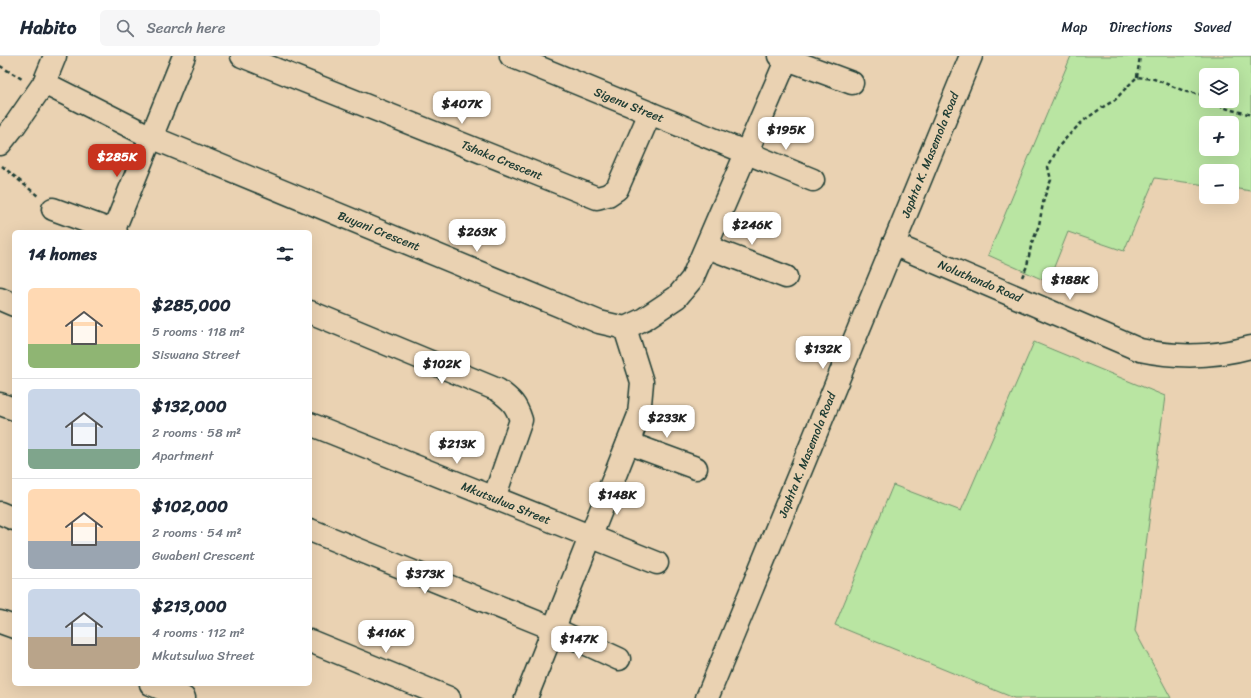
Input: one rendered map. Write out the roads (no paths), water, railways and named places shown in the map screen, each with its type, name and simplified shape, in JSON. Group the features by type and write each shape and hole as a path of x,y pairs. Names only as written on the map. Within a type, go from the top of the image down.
{"street":[{"path":"0,144 44,83 55,56"},
{"path":"115,230 184,56"},
{"name":"Tshaka Crescent","path":"242,56 597,198 608,195 617,190 650,113"},
{"name":"Sigenu Street","path":"512,56 747,153"},
{"name":"Japhta K. Masemola Road","path":"706,698 971,56"},
{"path":"526,698 639,415 642,382 625,328 644,319 677,297 692,279 747,153 784,57 852,82"},
{"name":"Buyani Crescent","path":"44,83 151,137 599,322 625,328"},
{"path":"747,153 812,180"},
{"path":"53,209 109,230"},
{"name":"Noluthando Road","path":"893,244 1140,350 1178,356 1217,354 1251,347"},
{"path":"707,247 786,277"},
{"path":"0,299 12,304"},
{"path":"312,313 498,390 510,399 517,408 521,420 494,498"},
{"path":"0,404 12,408"},
{"name":"Mkutsulwa Street","path":"312,425 590,537"},
{"path":"628,443 696,468"},
{"path":"312,531 554,629 619,659"},
{"path":"590,537 657,563"},
{"path":"0,622 12,626"},
{"path":"312,642 449,698"},
{"path":"156,686 184,698"}]}
